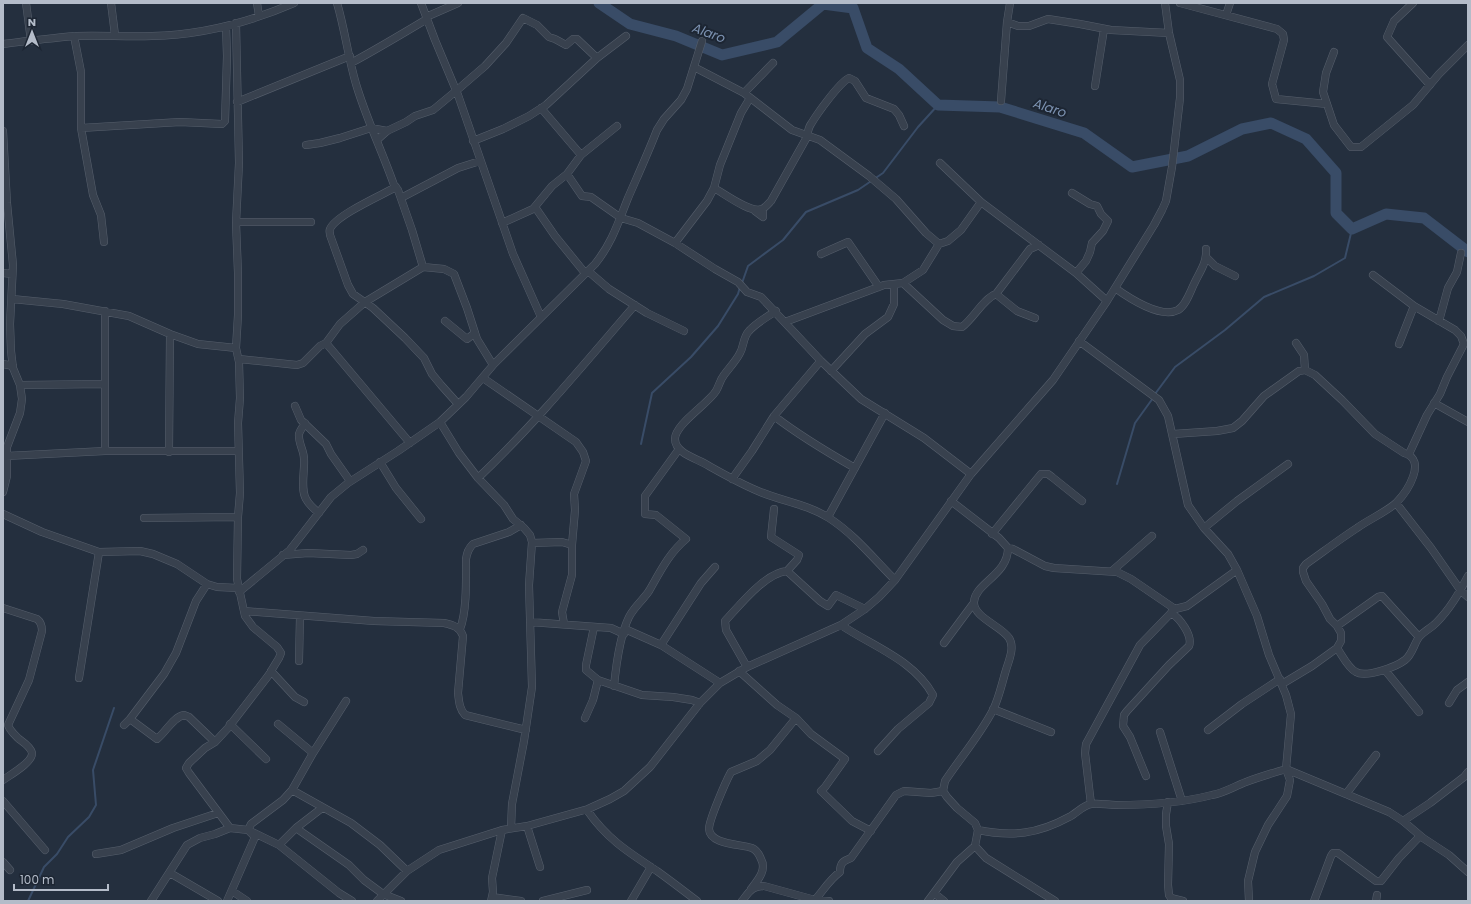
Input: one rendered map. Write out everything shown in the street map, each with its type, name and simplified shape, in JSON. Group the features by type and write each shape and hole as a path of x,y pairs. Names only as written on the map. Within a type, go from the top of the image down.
{"street":[{"path":"26,3 31,41"},
{"path":"111,3 115,35"},
{"path":"257,3 259,16"},
{"path":"3,44 74,36 152,36 180,34 226,26 294,3"},
{"path":"337,3 356,83 372,128 401,198 412,230 422,267"},
{"path":"421,3 456,91 513,254 542,317"},
{"path":"237,102 351,60 384,46 426,18 458,3"},
{"path":"1001,101 1007,22 1010,3"},
{"path":"377,901 407,872 439,850 502,830 527,826 587,810 624,791 650,767 700,703 720,683 747,667 841,626 880,597 895,580 971,474 1053,380 1107,301 1162,210 1166,201 1172,167 1179,115 1180,80 1169,33 1165,3"},
{"path":"1180,3 1192,4 1277,29 1284,34 1284,40 1272,84 1276,99 1327,104"},
{"path":"1226,15 1230,3"},
{"path":"1413,3 1394,20 1388,37 1430,85"},
{"path":"377,140 387,132 416,116 433,110 456,91 485,66 506,43 523,18 537,25 548,38 555,39 566,45 572,39 577,39 597,58"},
{"path":"1007,22 1018,26 1029,26 1048,19 1111,30 1169,33"},
{"path":"230,828 186,768 204,748 214,742 230,724 271,671 281,652 253,627 245,616 239,590 238,517 240,493 238,451 240,398 239,359 236,348 238,315 236,222 239,163 236,23"},
{"path":"81,128 180,122 222,124 225,121 227,56 226,26"},
{"path":"1095,86 1104,29"},
{"path":"74,36 81,72 81,128 93,195 101,215 104,242"},
{"path":"473,141 503,129 542,108 556,98 597,58 626,36"},
{"path":"3,514 42,532 99,552 140,551 153,554 177,564 206,584 239,590 290,550 331,497 350,481 440,422 483,378 493,365 587,272 605,251 621,218 627,199 657,130 681,100 687,89 702,41"},
{"path":"1334,52 1326,73 1323,92 1334,125 1351,147 1361,147 1413,105 1468,45"},
{"path":"744,93 773,63"},
{"path":"694,67 744,93 792,130 807,137 820,140 869,176 896,199 926,233 939,244"},
{"path":"714,188 748,208 755,211 763,209 771,201 807,137 810,126 845,80 849,78 855,81 866,98 894,109 899,115 904,126"},
{"path":"675,243 714,188 720,165 741,113 750,98"},
{"path":"542,108 581,154"},
{"path":"502,223 533,209 552,186 567,174 581,154 616,126"},
{"path":"306,145 340,138 372,128 387,132"},
{"path":"3,131 5,212 13,254 10,324 13,366 20,385 22,407 7,447 5,458 7,476 3,492"},
{"path":"401,198 458,168 480,161"},
{"path":"940,163 981,202 1076,273 1107,301"},
{"path":"567,174 582,196 591,197 621,218 638,223 675,243 738,282 747,292 761,297 776,311 821,361 861,399 924,438 971,474"},
{"path":"396,187 345,215 331,227 330,231 350,290 405,338 424,358 432,374 458,404"},
{"path":"1072,193 1097,206 1101,214 1108,221 1103,231 1092,243 1086,261 1076,273"},
{"path":"785,322 879,287 903,283 923,270 939,244 948,241 961,230 981,202"},
{"path":"535,206 555,236 587,272 609,289 635,305 668,324 684,331"},
{"path":"236,222 312,222"},
{"path":"821,254 848,242 879,287"},
{"path":"903,283 943,320 953,326 962,327 970,322 990,296 996,294 1030,248 1039,245"},
{"path":"1115,288 1134,301 1169,313 1179,310 1185,303 1207,258 1206,249"},
{"path":"1439,321 1448,288 1457,272 1461,253"},
{"path":"1207,258 1215,266 1235,276"},
{"path":"239,359 297,365 303,363 320,346 326,343 340,324 365,302 422,267 444,269 454,274 475,333 483,351 493,365"},
{"path":"3,272 12,274"},
{"path":"1372,275 1414,306 1456,330 1461,336 1464,344 1408,454"},
{"path":"831,371 865,334 888,317 894,304 894,284"},
{"path":"996,294 1017,311 1035,318"},
{"path":"12,300 63,304 129,316 170,334 198,344 236,348"},
{"path":"478,478 510,448 565,387 635,305"},
{"path":"1399,344 1414,306"},
{"path":"105,311 105,451"},
{"path":"776,311 754,326 745,336 740,353 724,375 716,392 689,418 676,435 675,440 679,449 732,479 758,492 803,505 828,518 846,531 895,580"},
{"path":"445,321 467,339 475,333"},
{"path":"169,452 170,334"},
{"path":"1080,341 1159,400 1168,416 1173,434 1188,505 1204,528 1228,554 1237,570 1257,616 1269,655 1286,695 1291,714 1286,769 1290,780 1287,796 1268,825 1255,852 1248,881 1249,901"},
{"path":"326,343 410,443"},
{"path":"1296,343 1304,355 1305,370"},
{"path":"732,479 752,452 774,416 821,361"},
{"path":"3,364 13,366"},
{"path":"1173,434 1217,431 1233,428 1264,396 1299,371 1305,370 1315,375 1375,434 1404,453 1408,454 1414,460 1416,468 1411,483 1396,503 1356,528 1306,564 1303,568 1306,581 1322,604 1330,619 1341,633 1341,641 1337,648 1312,666 1242,704 1208,730"},
{"path":"483,378 576,442 583,452 586,461 574,494 575,510 572,545 572,575 562,612 564,624"},
{"path":"20,385 105,384"},
{"path":"1434,403 1468,422"},
{"path":"295,406 301,420 326,444 331,454 350,481"},
{"path":"828,518 885,413"},
{"path":"774,416 818,447 855,468"},
{"path":"440,422 459,453 478,478 504,505 512,519 530,535 532,543 529,585 532,687 526,730 512,804 511,828"},
{"path":"305,423 299,436 299,441 304,450 305,498 319,513"},
{"path":"614,686 624,631 629,616 645,597 669,557 686,539 656,515 645,514 645,496 679,449"},
{"path":"5,458 105,451 238,451"},
{"path":"380,462 396,488 421,519"},
{"path":"1204,528 1288,464"},
{"path":"992,534 1041,474 1048,474 1082,501"},
{"path":"951,501 999,538 1008,548 1013,549 1045,566 1054,568 1112,571 1131,579 1172,611 1177,618 1188,635 1191,642 1189,646 1169,665 1127,711 1123,720 1123,726 1130,737 1146,776"},
{"path":"1396,503 1431,548 1460,591 1468,597"},
{"path":"747,667 726,630 725,621 744,600 771,576 777,572 787,571 797,560 799,555 771,537 774,509"},
{"path":"144,518 238,517"},
{"path":"460,629 464,605 466,559 470,547 473,544 509,532 521,526"},
{"path":"1112,571 1152,536"},
{"path":"532,543 562,542 572,545"},
{"path":"944,643 973,604 976,594 1004,563 1008,555 1008,548"},
{"path":"283,555 308,553 351,555 357,554 363,550"},
{"path":"79,678 99,552"},
{"path":"661,645 701,583 716,567"},
{"path":"1091,804 1085,753 1086,744 1140,646 1172,611 1187,606 1237,570"},
{"path":"787,571 820,601 828,606 836,595 865,609"},
{"path":"1337,648 1355,672 1364,674 1385,670 1405,660 1419,637 1436,623 1452,604 1468,576"},
{"path":"124,725 130,720 176,654 196,601 206,584"},
{"path":"1337,626 1378,597 1382,596 1419,637"},
{"path":"928,901 957,862 974,846 978,830 975,823 947,798 943,791 945,780 993,709 1010,656 1012,644 1009,637 979,614 973,604"},
{"path":"3,608 37,619 40,621 42,626 29,680 8,725 9,730 30,748 32,753 22,767 3,780"},
{"path":"244,611 374,621 444,623 454,626 460,629 463,636 458,693 462,711 465,715 526,730"},
{"path":"299,661 300,616"},
{"path":"530,622 611,628 624,631 661,645 720,683"},
{"path":"841,626 900,660 923,682 933,695 929,703 898,729 878,752"},
{"path":"594,627 586,670 598,680 642,694 673,697 700,703"},
{"path":"1385,670 1419,712"},
{"path":"271,671 295,697 304,702"},
{"path":"739,671 777,705 796,718 811,734 845,759 821,791 852,821 871,831"},
{"path":"585,718 593,700 598,680"},
{"path":"1449,703 1457,690 1468,682"},
{"path":"248,830 251,824 283,800 292,790 313,753 346,701"},
{"path":"993,709 1051,732"},
{"path":"130,720 157,739 178,717 184,715 189,717 214,742"},
{"path":"742,901 759,878 762,872 763,862 757,851 752,848 716,839 709,830 712,817 730,772 757,761 770,750 796,718"},
{"path":"230,724 266,759"},
{"path":"278,724 313,753"},
{"path":"1160,732 1182,801"},
{"path":"1346,794 1376,755"},
{"path":"978,830 1010,834 1036,832 1055,825 1078,813 1084,806 1091,804 1144,805 1182,801 1214,795 1286,769 1389,812 1403,820 1420,836 1449,855 1468,872"},
{"path":"1403,820 1430,803 1464,777 1468,772"},
{"path":"292,790 351,823 370,836 407,872"},
{"path":"815,901 833,878 840,872 840,867 843,861 851,858 896,795 904,791 931,793 943,791"},
{"path":"3,800 45,850"},
{"path":"1168,802 1166,826 1169,844 1169,895 1171,898 1183,901"},
{"path":"279,845 296,828 322,808"},
{"path":"587,810 606,835 696,901"},
{"path":"96,854 121,850 173,828 218,813"},
{"path":"527,826 540,867"},
{"path":"151,901 187,845 200,838 230,828 248,830 279,845 352,901"},
{"path":"296,828 348,865 364,880 383,894 400,901"},
{"path":"227,901 255,838 248,830"},
{"path":"502,830 492,878 492,899 521,901"},
{"path":"1314,901 1333,853 1338,853 1376,881 1381,881 1399,858 1420,836"},
{"path":"974,846 986,858 1055,901"},
{"path":"3,862 10,870"},
{"path":"631,901 651,867"},
{"path":"170,873 218,901"},
{"path":"759,878 764,886"},
{"path":"751,888 764,886 815,901 829,901"},
{"path":"543,901 587,890"},
{"path":"232,891 248,901"},
{"path":"934,893 944,901"}],"waterway":[{"name":"Alaro","path":"599,3 630,24 676,36 722,55 777,42 823,4 853,8 867,48 899,69 938,105 1000,107 1084,133 1132,167 1188,156 1242,129 1271,123 1306,139 1336,173 1336,213 1352,229 1386,214 1424,218 1468,252"},
{"path":"742,283 748,266 783,240 806,212 858,190 883,173 918,127 938,105"},
{"path":"1155,394 1175,367 1225,330 1264,297 1314,276 1345,258 1352,229"},
{"path":"641,444 652,393 691,357 718,326 738,294 740,287"},
{"path":"1117,484 1135,423 1153,398"},
{"path":"28,901 44,867 57,854 68,837 89,817 96,805 93,770 114,708"}]}
